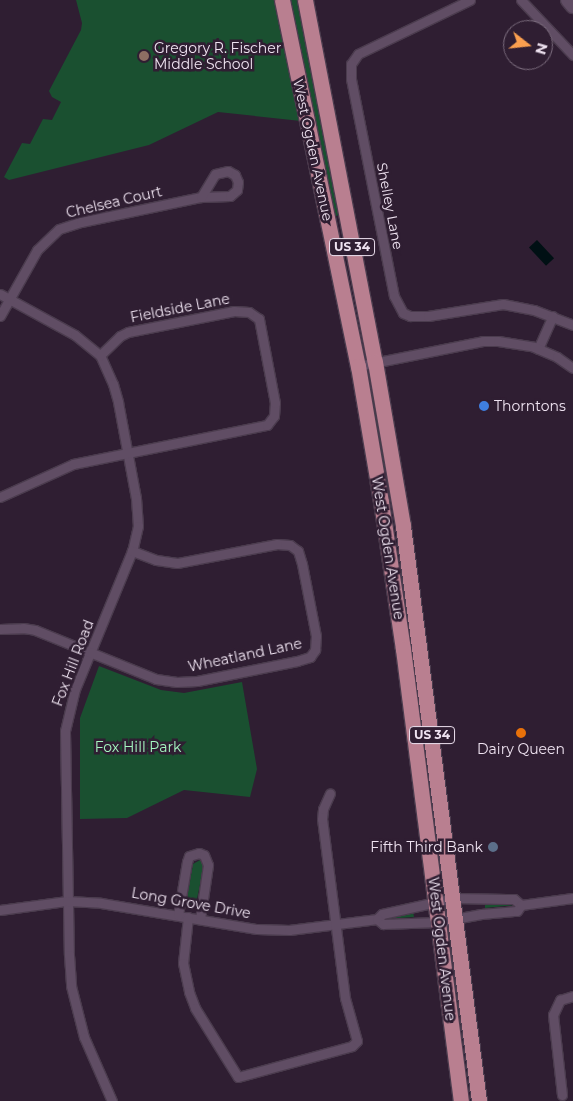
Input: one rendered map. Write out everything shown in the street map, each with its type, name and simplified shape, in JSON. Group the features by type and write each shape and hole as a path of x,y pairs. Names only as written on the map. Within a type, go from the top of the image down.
{"main road":[{"name":"West Ogden Avenue","path":"282,0 358,366 396,605 461,1101"},
{"name":"West Ogden Avenue","path":"306,0 375,362 416,610 479,1101"},
{"path":"568,0 573,6"},
{"path":"396,605 416,610"}],"street":[{"name":"Shelley Lane","path":"470,0 358,54 351,64 351,79 394,296 403,313 410,316 428,316 503,304 516,305 553,316 573,325"},
{"path":"521,0 573,55"},
{"name":"Chelsea Court","path":"0,316 37,250 59,229 81,222 201,197"},
{"name":"Fox Hill Road","path":"0,294 75,335 100,355 113,384 138,512 138,526 132,552 71,700 65,731 69,955 76,1010 87,1045 112,1101"},
{"name":"Fieldside Lane","path":"100,355 120,336 145,328 242,310 249,312 259,319 276,409 274,416 267,425 127,452"},
{"path":"538,349 553,316"},
{"path":"358,366 483,342 510,342 538,349 573,368"},
{"path":"0,497 73,464 127,452"},
{"name":"Wheatland Lane","path":"90,652 156,679 177,682 297,661 310,657 315,650 316,636 302,564 298,551 290,545 277,544 177,563 156,560 132,552"},
{"path":"0,629 23,628 35,630 90,652"},
{"path":"188,917 183,963 188,992 195,1008 238,1077 352,1046 357,1041 345,998 322,819 325,801 330,793"},
{"path":"178,915 186,862 189,856 199,853 204,855 208,865 200,919"},
{"name":"Long Grove Drive","path":"0,910 68,901 115,904 271,930 289,930 377,919 382,914 454,898 514,899 521,905 573,898"},
{"name":"Long Grove Drive","path":"377,919 383,924 438,922 481,914 517,911 521,905"},
{"path":"562,1095 553,1015 560,1000 573,996"}],"green space":[{"name":"Gregory R. Fischer Middle School","path":"76,0 277,0 301,121 218,112 149,145 9,180 4,177 22,143 30,144 43,119 52,120 61,102 52,97 49,91 81,30 82,23"},
{"path":"289,0 298,0 339,215 336,216 326,180"},
{"path":"371,393 374,393 388,470 384,471 372,418"},
{"path":"411,623 429,755 425,755 418,721 406,625"},
{"name":"Fox Hill Park","path":"99,666 161,690 184,693 242,682 257,769 250,797 184,790 127,818 80,819 80,718"},
{"path":"200,860 204,866 195,908 188,907 186,903 193,864"},
{"path":"485,903 514,903 516,905 485,908"},
{"path":"413,912 414,917 383,919 384,917"}],"shaded area":[{"path":"537,240 554,258 546,266 529,248"}],"place":[{"name":"Gregory R. Fischer Middle School","path":"144,56"},
{"name":"Thorntons","path":"484,406"},
{"name":"Dairy Queen","path":"521,733"},
{"name":"Fifth Third Bank","path":"493,847"}]}
